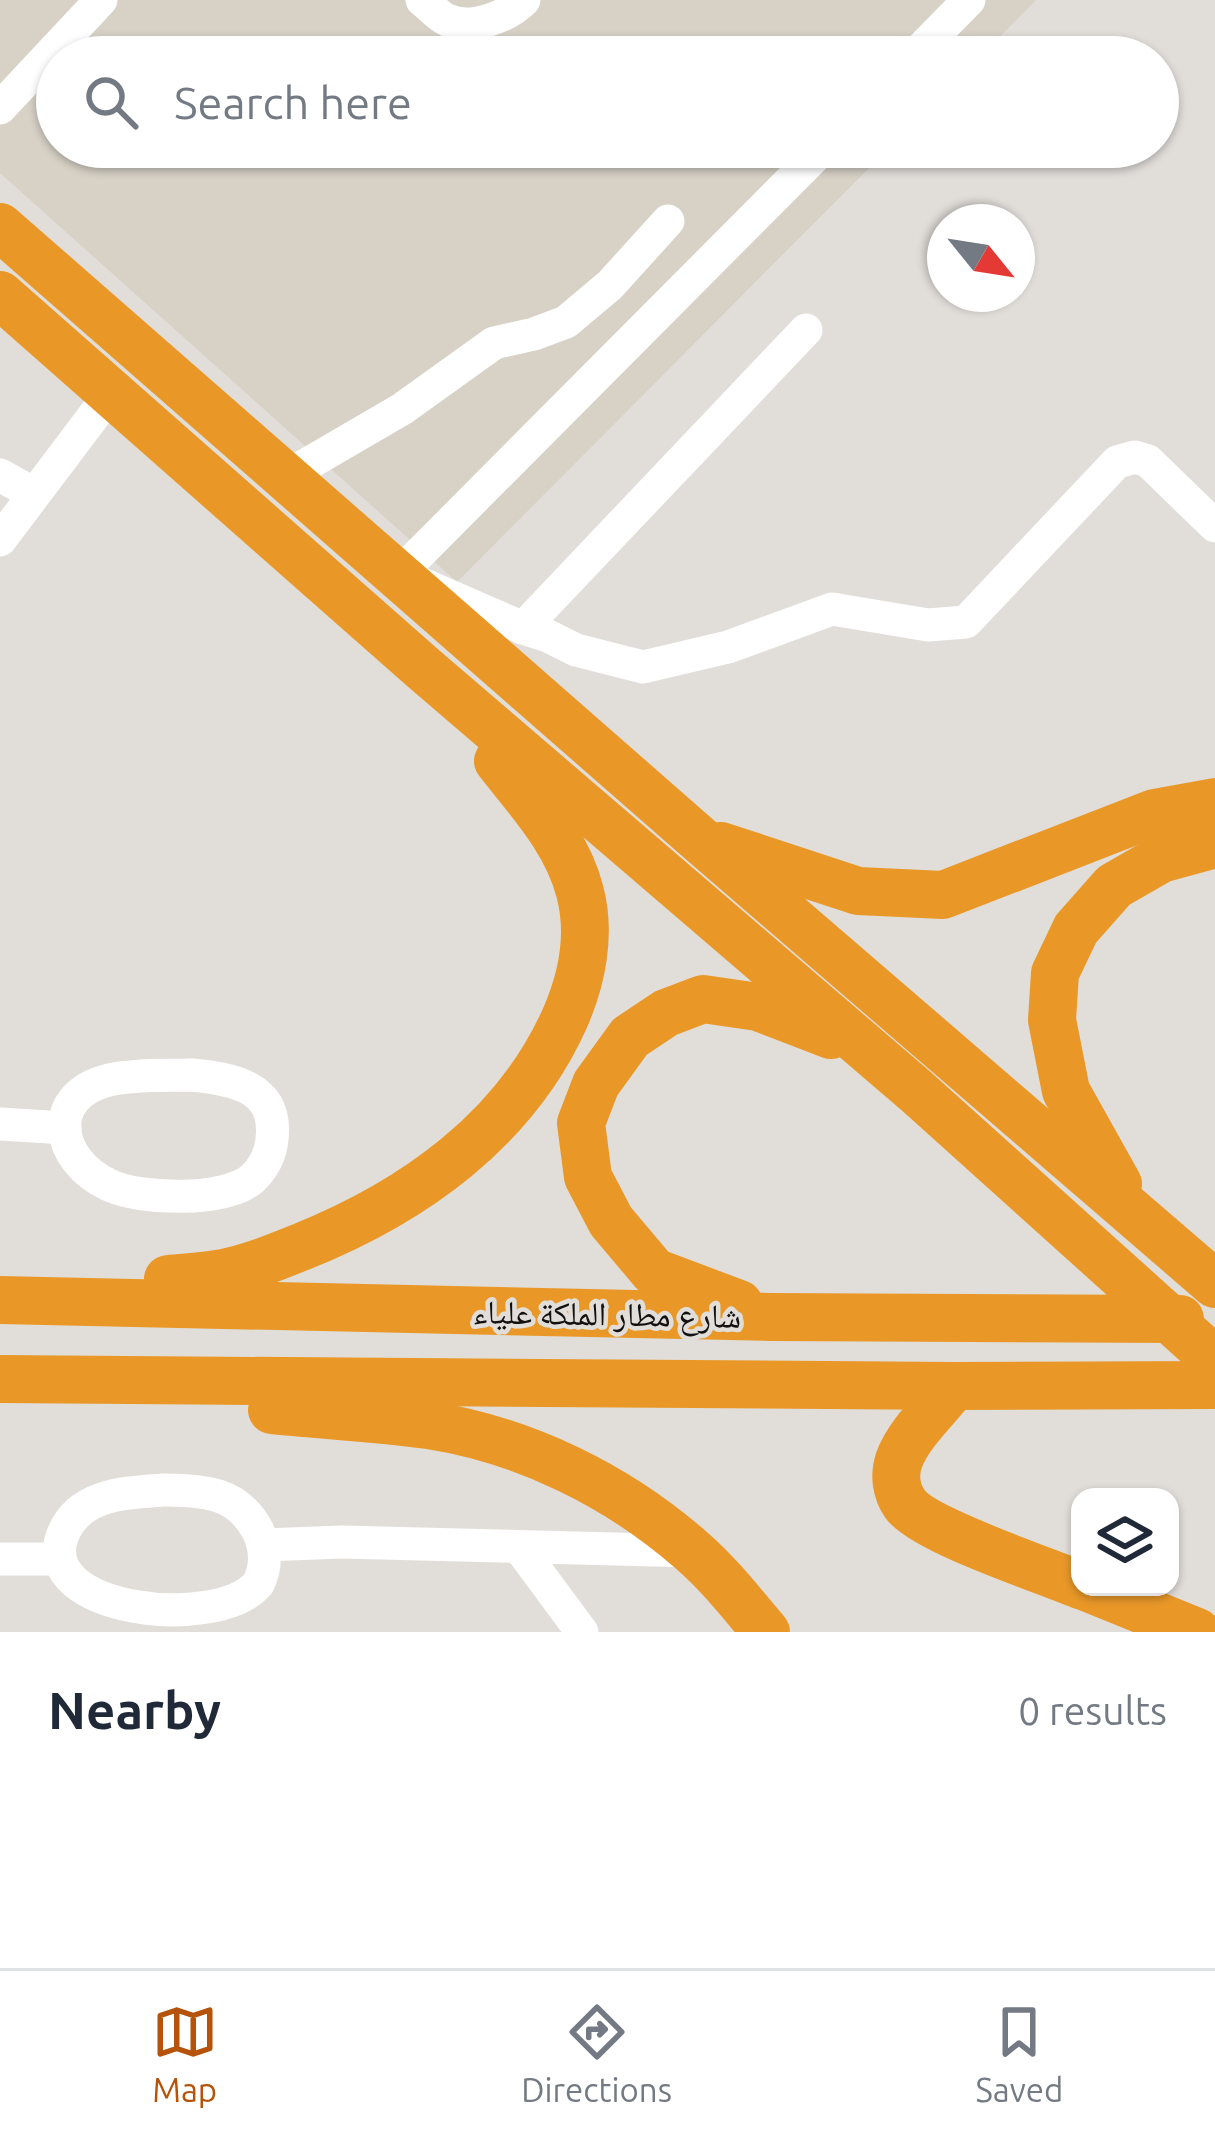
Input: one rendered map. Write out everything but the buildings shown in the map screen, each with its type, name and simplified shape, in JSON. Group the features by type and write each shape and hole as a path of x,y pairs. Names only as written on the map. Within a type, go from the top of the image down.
{"highway":[{"path":"0,227 1215,1283"},
{"path":"0,295 423,668 916,1091 1215,1360"},
{"path":"116,1301 137,1282 222,1274 354,1226 411,1192 466,1149 513,1104 550,1052 578,989 585,939 582,896 569,859 542,816 423,668"},
{"path":"699,839 858,891 943,895 1154,813 1215,802"},
{"path":"1147,1225 1066,1091 1052,1020 1055,974 1076,929 1114,886 1161,859 1215,844"},
{"path":"771,1317 654,1273 611,1221 588,1177 581,1123 596,1084 630,1037 666,1013 703,999 758,1007 824,1030 916,1091"},
{"name":"شارع مطار الملكة علياء","path":"0,1300 771,1317 1215,1319"},
{"path":"0,1379 1215,1385"},
{"path":"59,1381 216,1404 430,1426 552,1461 626,1500 693,1551 766,1632"},
{"path":"954,1386 909,1441 898,1462 895,1483 904,1503 931,1525 1071,1581"},
{"path":"1108,1596 1198,1632"}],"street":[{"path":"67,36 101,0"},
{"path":"422,0 449,22 484,22 512,12 524,0"},
{"path":"934,36 969,0"},
{"path":"0,108 36,70"},
{"path":"803,168 399,574 576,650 643,667 728,647 832,609 928,625 966,622 1117,462 1135,457 1148,461 1215,526"},
{"path":"287,476 402,409 494,344 566,322 610,285 668,221"},
{"path":"523,628 806,330"},
{"path":"0,540 111,392"},
{"path":"0,475 34,494"},
{"path":"192,1075 228,1078 254,1091 273,1122 271,1151 253,1178 239,1187 209,1194 173,1196 137,1195 82,1168 65,1140 65,1128 72,1104 95,1086 110,1080 192,1075"},
{"path":"0,1124 65,1128"},
{"path":"163,1490 217,1495 236,1504 250,1517 265,1545 263,1572 241,1604 219,1616 184,1621 140,1617 96,1600 67,1578 57,1559 69,1520 92,1502 120,1493 163,1490"},
{"path":"265,1545 341,1542 693,1551"},
{"path":"519,1547 582,1632"},
{"path":"0,1559 57,1559"}],"shaded area":[{"path":"0,0 1036,0 1001,36 36,36 36,168 869,168 457,582 0,173"}]}
